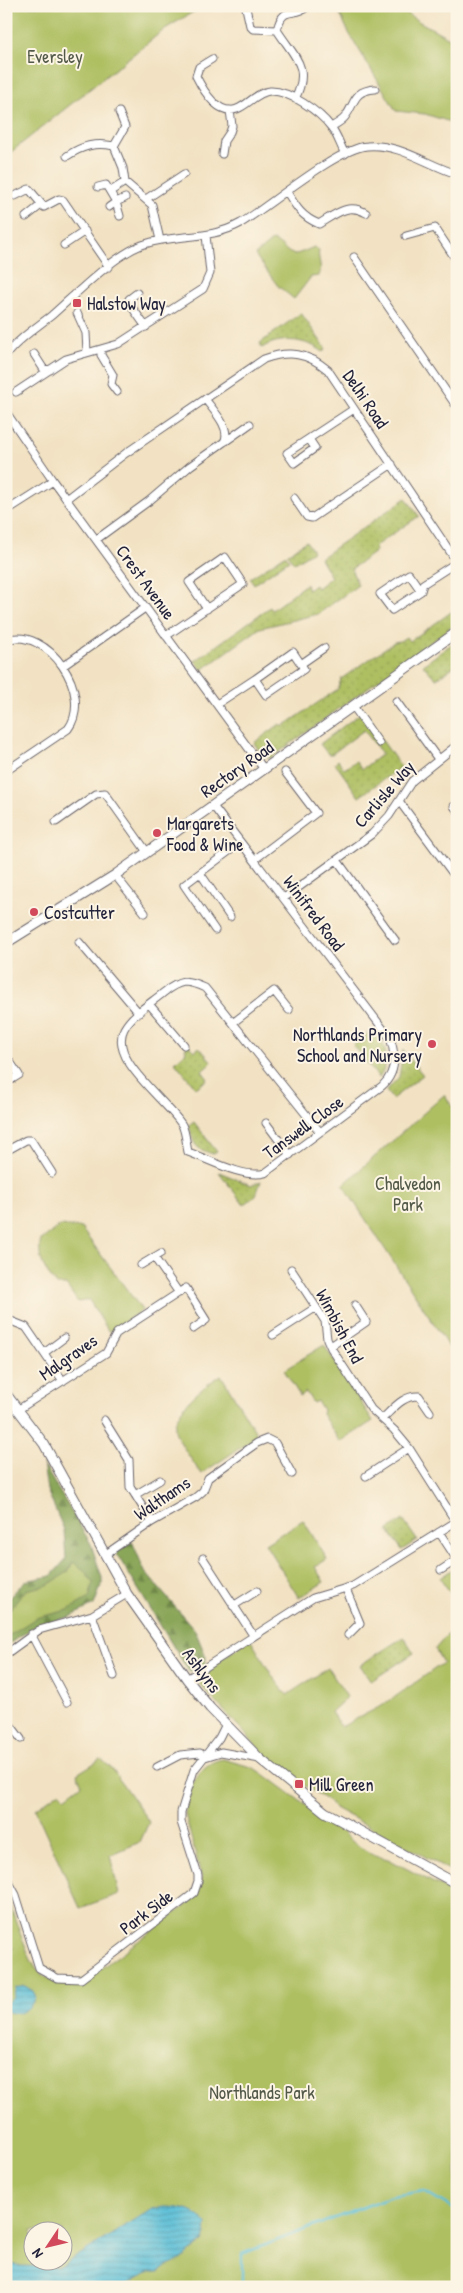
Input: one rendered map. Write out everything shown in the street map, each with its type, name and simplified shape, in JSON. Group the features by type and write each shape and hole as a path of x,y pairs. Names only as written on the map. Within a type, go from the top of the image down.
{"street":[{"path":"277,30 281,17 286,13 300,11 308,6"},
{"path":"246,8 248,22 253,29 277,30"},
{"path":"277,30 303,70 302,86 295,99"},
{"path":"212,59 198,68 196,76 217,105 230,110 237,109 268,91 295,99 312,108 331,127 345,154"},
{"path":"331,127 346,116 353,101 362,91 375,89"},
{"path":"222,154 224,141 232,126 230,110"},
{"path":"114,146 125,127 119,112"},
{"path":"67,156 80,147 95,144 114,146"},
{"path":"114,146 123,168 125,182 146,199 155,212 160,240"},
{"path":"6,355 109,267 142,245 160,240 206,235 233,227 345,154 366,146 382,147 418,158 457,174"},
{"path":"146,199 184,174"},
{"path":"111,191 125,182"},
{"path":"98,187 106,185 111,191 120,216"},
{"path":"15,196 29,189 44,207 59,199 63,200 109,267"},
{"path":"287,192 300,212 308,220 319,224 350,208 358,208 366,213"},
{"path":"109,208 125,198"},
{"path":"26,217 41,205"},
{"path":"406,236 434,228 457,261"},
{"path":"64,245 85,231"},
{"path":"16,392 66,359 118,344 203,289 210,273 206,235"},
{"path":"354,257 457,407"},
{"path":"137,293 129,299 129,303 146,327"},
{"path":"77,313 86,333 87,352"},
{"path":"101,350 105,364 113,375 112,384 117,392"},
{"name":"Delhi Road","path":"66,498 264,359 282,353 291,353 312,358 328,370 457,562"},
{"path":"34,354 44,368 50,370"},
{"path":"205,399 226,430 227,437 224,442"},
{"path":"309,439 354,409"},
{"name":"Crest Avenue","path":"6,412 53,482 97,539 145,608 263,768"},
{"path":"97,539 149,502 190,466 250,424"},
{"path":"294,498 307,517 312,518 392,464"},
{"path":"6,511 53,482"},
{"path":"166,636 207,609 243,584 225,557 189,582 207,609"},
{"path":"421,591 409,574 380,594 392,610 421,591 423,584 457,562"},
{"path":"63,666 145,608"},
{"name":"Rectory Road","path":"6,943 115,875 213,806 263,768 457,632"},
{"path":"6,640 21,637 31,639 46,649 63,666 74,687 76,710 68,729 6,771"},
{"path":"300,664 324,648"},
{"path":"217,704 293,652 304,669 266,695 255,679"},
{"path":"396,702 438,759"},
{"path":"353,706 378,743"},
{"name":"Carlisle Way","path":"284,898 377,830 400,801 412,781 457,745"},
{"path":"254,860 316,813 286,772"},
{"path":"56,822 96,794 106,793 147,852"},
{"path":"400,801 454,870 457,879"},
{"name":"Winifred Road","path":"213,806 390,1038"},
{"path":"215,930 184,885 240,843"},
{"path":"337,860 395,940"},
{"path":"200,873 230,917"},
{"path":"115,875 146,913"},
{"path":"79,942 139,1013 171,987 183,982 191,981 205,988 320,1132"},
{"path":"234,1022 274,991 289,1010"},
{"path":"149,1004 184,1045"},
{"name":"Tanswell Close","path":"139,1013 124,1029 121,1036 122,1050 130,1063 182,1125 188,1152 240,1172 259,1175 265,1174 387,1082 394,1060 390,1038"},
{"path":"6,1056 19,1075 6,1083"},
{"path":"266,1123 290,1155"},
{"path":"6,1151 26,1140 31,1140 52,1173"},
{"path":"141,1265 161,1252"},
{"path":"154,1257 179,1293 186,1288 206,1320 193,1329"},
{"name":"Wimbish End","path":"291,1269 326,1323 327,1339 371,1409 408,1448 456,1521"},
{"name":"Malgraves","path":"19,1409 106,1353 117,1333 179,1293"},
{"path":"331,1346 366,1322 355,1304"},
{"path":"273,1335 315,1308"},
{"path":"6,1319 26,1327 63,1381"},
{"path":"44,1353 64,1338"},
{"name":"Ashlyns","path":"6,1394 44,1444 127,1594 188,1679 226,1724 260,1759 325,1812 457,1884"},
{"path":"382,1419 402,1401 412,1396 419,1396 430,1412"},
{"path":"104,1420 129,1460 130,1487 152,1522"},
{"name":"Walthams","path":"106,1554 152,1522 196,1497 202,1491 208,1478 257,1443 267,1439 274,1442 292,1474"},
{"path":"366,1476 408,1448"},
{"path":"135,1495 160,1480"},
{"path":"188,1679 252,1635 313,1598 353,1586 456,1521"},
{"path":"440,1532 456,1558 455,1562 441,1570"},
{"path":"203,1558 252,1635"},
{"path":"346,1589 360,1623 348,1635"},
{"path":"234,1606 257,1591"},
{"path":"6,1654 31,1634 48,1626 92,1615 127,1594"},
{"path":"92,1615 114,1676"},
{"path":"31,1634 67,1702"},
{"path":"6,1719 21,1739"},
{"name":"Park Side","path":"6,1877 16,1895 39,1968 57,1978 81,1979 194,1893 198,1875 181,1822 181,1812 189,1779 219,1738 226,1724"},
{"path":"157,1767 180,1755 200,1753 205,1757 221,1752 260,1759"}],"green space":[{"name":"Eversley","path":"6,6 203,6 165,29 6,156"},
{"path":"336,6 396,6 418,21 457,42 457,124 425,114 396,111 349,33"},
{"path":"273,240 292,254 314,247 319,250 319,276 311,277 294,299 278,286 255,255"},
{"path":"301,313 326,349 323,352 309,344 293,341 276,342 262,348 260,343"},
{"path":"406,498 419,516 375,546 375,552 351,569 358,585 318,614 260,628 202,670 195,661 270,607 272,610 306,584 308,590 315,585 317,588 331,577 320,558"},
{"path":"306,541 313,551 294,563 287,554"},
{"path":"285,555 289,560 254,584 250,578"},
{"path":"457,608 457,623 271,758 263,756 254,743 280,724 282,727 338,689 341,679 394,642 406,637 410,641"},
{"path":"457,640 457,664 436,679 423,665"},
{"path":"362,712 401,767 359,797 335,763 338,760 344,769 356,761 362,769 382,754 364,730 332,754 328,754 320,744"},
{"path":"373,1029 386,1053 385,1065 379,1078 353,1046"},
{"path":"189,1045 195,1051 199,1047 212,1062 202,1071 208,1079 196,1088 175,1062 186,1052 185,1048"},
{"path":"403,1050 423,1075 392,1099 386,1091 399,1077"},
{"name":"Chalvedon Park","path":"444,1095 457,1113 457,1359 343,1185"},
{"path":"194,1122 217,1152 213,1154 198,1148 192,1138 189,1126"},
{"path":"219,1172 251,1185 261,1181 256,1195 244,1205"},
{"path":"60,1226 81,1228 142,1310 109,1332 89,1300 78,1302 66,1285 56,1285 43,1264 40,1247 41,1240"},
{"path":"324,1345 373,1421 340,1442 322,1414 323,1410 317,1401 313,1403 306,1392 300,1396 284,1370"},
{"path":"221,1375 258,1436 201,1474 179,1439 175,1430 176,1422 184,1406"},
{"path":"43,1464 91,1544 103,1581 94,1605 70,1617 35,1626 6,1646 6,1601 25,1581 51,1576 66,1559 64,1530 47,1490"},
{"path":"303,1520 327,1559 315,1567 324,1582 299,1598 265,1544"},
{"path":"403,1520 417,1540 402,1550 388,1530"},
{"path":"132,1541 145,1572 195,1630 206,1657 205,1667 189,1672 116,1553"},
{"path":"73,1562 84,1570 93,1583 89,1598 68,1610 36,1618 6,1637 6,1614 26,1590 48,1585 68,1572"},
{"path":"457,1566 457,1602 440,1578"},
{"path":"454,1627 457,1628 457,1874 333,1807 328,1801 274,1765 194,1678 250,1639 273,1677 287,1695 328,1668 347,1697 331,1712 341,1727 385,1704 443,1663 435,1649"},
{"path":"404,1637 414,1653 371,1681 360,1665"},
{"path":"101,1759 112,1769 149,1822 140,1842 110,1855 119,1894 80,1908 35,1809 60,1791 65,1797 82,1784 77,1774"},
{"name":"Northlands Park","path":"223,1759 261,1772 363,1849 388,1859 457,1895 457,2287 6,2287 6,1953 15,1948 6,1952 6,1902 9,1901 26,1949 38,1971 49,1979 62,1983 75,1983 88,1978 198,1895 202,1879 185,1814 191,1787 200,1772 207,1766"}],"water":[{"path":"25,1986 33,1991 36,1997 30,2006 20,2013 6,2011 6,2003 13,1997 16,1988"},
{"path":"176,2208 188,2210 198,2215 207,2224 203,2242 182,2259 158,2272 149,2272 122,2287 6,2287 6,2261 22,2266 22,2270 72,2270 72,2259 152,2209"}],"waterway":[{"path":"242,2287 242,2254 392,2196 424,2191 457,2211"}],"place":[{"name":"Halstow Way","path":"77,303"},
{"name":"Margarets Food & Wine","path":"157,833"},
{"name":"Costcutter","path":"34,912"},
{"name":"Northlands Primary School and Nursery","path":"432,1044"},
{"name":"Mill Green","path":"299,1784"}]}
